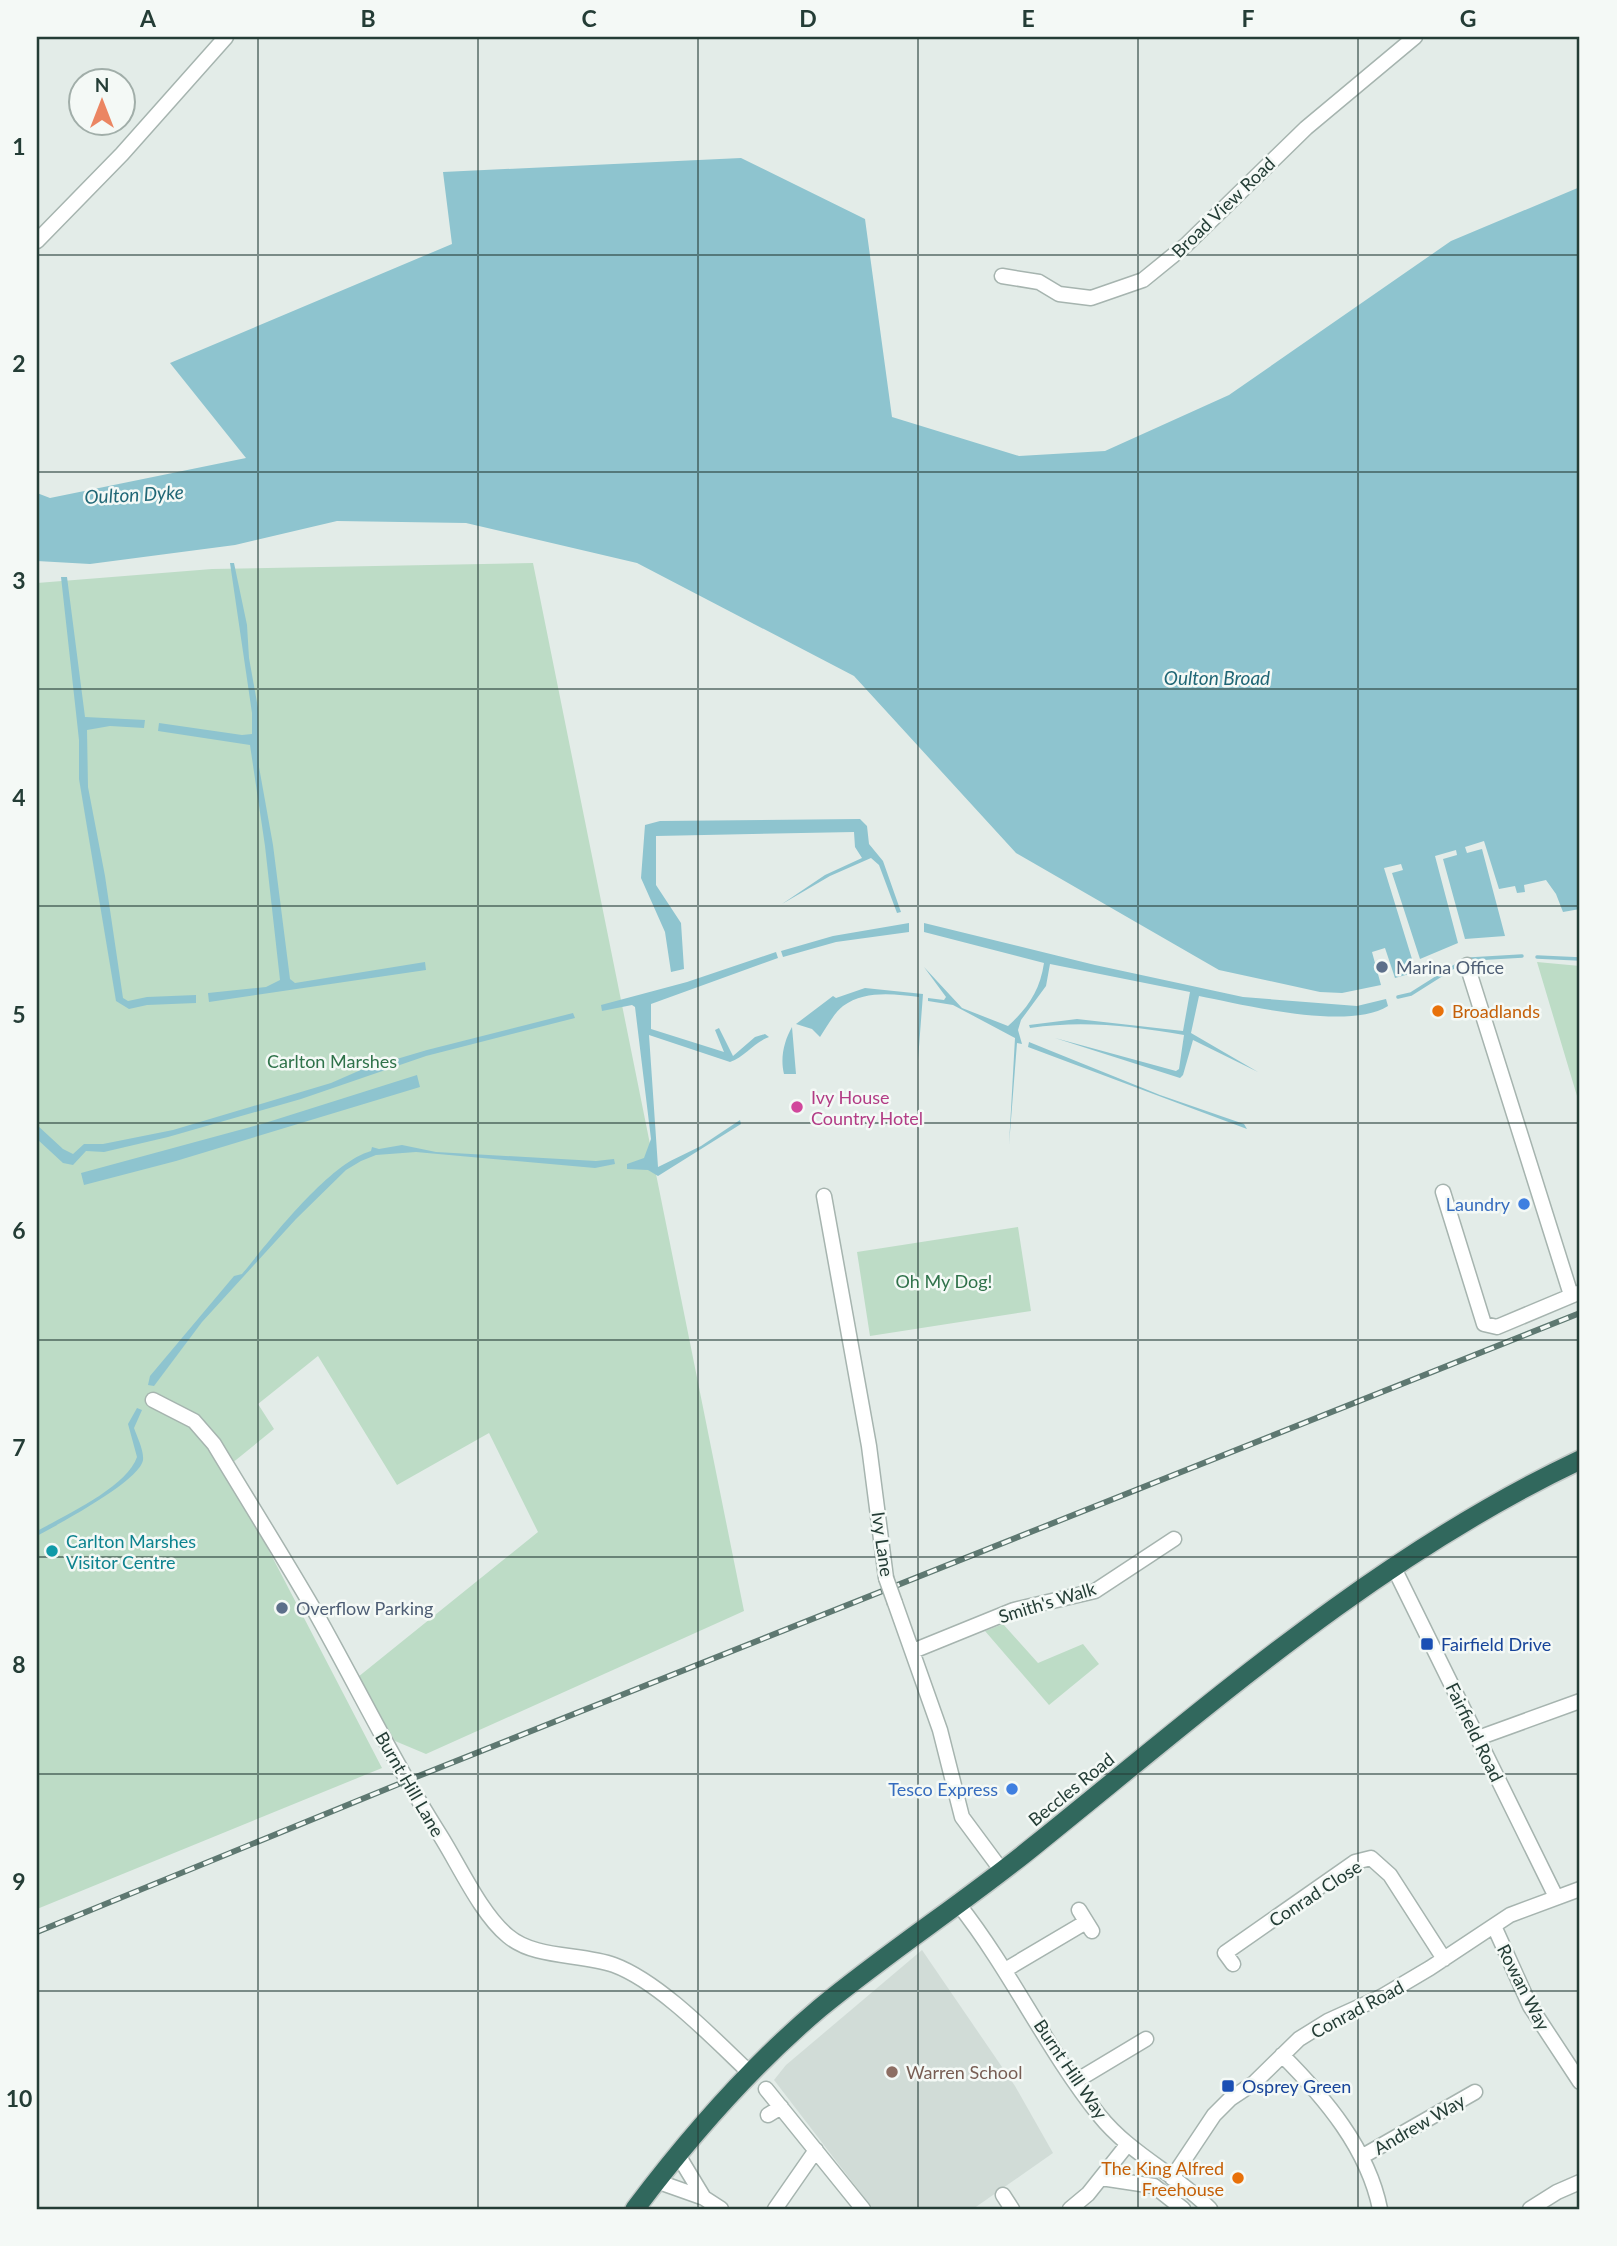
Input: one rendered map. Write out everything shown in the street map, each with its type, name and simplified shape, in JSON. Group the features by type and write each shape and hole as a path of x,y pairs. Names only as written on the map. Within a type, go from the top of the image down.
{"highway":[{"name":"Beccles Road","path":"635,2209 720,2102 820,2008 959,1905 1282,1647 1393,1566 1479,1513 1580,1460"}],"street":[{"path":"37,241 122,154 226,37"},
{"name":"Broad View Road","path":"1002,276 1039,282 1059,293 1091,298 1143,280 1186,245 1306,128 1415,37"},
{"path":"1443,1192 1484,1324 1497,1326 1576,1293 1466,965"},
{"name":"Ivy Lane","path":"824,1196 869,1446 886,1578 953,1770 962,1817 1002,1871"},
{"name":"Burnt Hill Lane","path":"153,1400 194,1422 214,1444 313,1608 406,1781 489,1913 506,1935 536,1950 586,1957 615,1966 640,1978 705,2030 751,2074"},
{"name":"Smith's Walk","path":"913,1651 1014,1610 1096,1591 1174,1539"},
{"name":"Fairfield Road","path":"1393,1566 1556,1897"},
{"path":"1478,1738 1580,1701"},
{"name":"Conrad Close","path":"1225,1954 1355,1862 1371,1858 1390,1875 1444,1959"},
{"name":"Conrad Road","path":"1172,2178 1214,2115 1230,2099 1254,2083 1282,2055 1328,2021 1381,1997 1510,1915 1580,1889"},
{"name":"Burnt Hill Way","path":"959,1905 990,1944 1099,2115 1127,2145 1210,2209"},
{"path":"1005,1970 1086,1921"},
{"name":"Rowan Way","path":"1494,1926 1530,2006 1580,2082"},
{"path":"1076,2081 1146,2039"},
{"path":"1282,2055 1317,2092 1363,2156 1376,2184 1380,2209"},
{"path":"766,2089 863,2209"},
{"name":"Andrew Way","path":"1363,2156 1475,2092"},
{"path":"768,2115 781,2107"},
{"path":"1070,2209 1101,2178 1127,2145"},
{"path":"775,2209 816,2150"},
{"path":"678,2155 704,2199"},
{"path":"1101,2178 1154,2186 1183,2209"},
{"path":"656,2181 704,2199 721,2209"},
{"path":"1530,2209 1557,2192 1580,2182"},
{"path":"1003,2195 1012,2209"}],"shaded area":[{"name":"Warren School","path":"922,1950 1015,2086 1053,2153 973,2209 873,2209 774,2080 786,2065"}],"green space":[{"name":"Carlton Marshes","path":"533,563 744,1611 426,1754 395,1741 358,1677 538,1532 489,1433 397,1485 318,1356 258,1404 274,1429 226,1468 382,1768 37,1909 37,583 212,569"},
{"path":"1537,962 1580,966 1580,1106"},
{"name":"Oh My Dog!","path":"1018,1227 1031,1311 870,1336 857,1252"},
{"path":"1003,1624 1038,1663 1083,1644 1099,1664 1049,1705 985,1631"}],"water":[{"name":"Oulton Broad","path":"741,158 865,219 892,417 1019,456 1105,451 1229,395 1451,241 1580,187 1580,909 1563,912 1556,894 1546,880 1524,885 1525,892 1517,893 1515,886 1499,889 1484,841 1465,847 1467,853 1482,849 1505,936 1465,939 1443,859 1457,855 1456,850 1435,856 1458,943 1420,959 1392,873 1403,870 1401,864 1384,868 1416,972 1395,978 1385,948 1372,952 1381,985 1342,993 1320,992 1219,970 1016,853 854,676 637,563 466,523 337,521 235,545 90,564 37,561 37,493 50,498 246,458 170,363 452,244 443,172"},
{"path":"230,563 234,563 247,625 249,658 258,708 259,767 273,845 290,979 295,983 425,962 426,970 209,1002 208,993 266,987 280,980 250,745 158,731 159,723 242,735 252,734 252,713"},
{"path":"61,577 67,577 85,717 145,720 144,728 110,726 87,730 88,787 105,876 123,998 128,1001 147,997 196,995 196,1003 147,1005 129,1009 116,1001 79,779 79,740"},
{"path":"860,819 867,826 869,844 883,861 901,912 897,913 879,865 871,858 830,876 782,904 825,875 862,858 855,847 854,832 656,836 656,885 681,923 684,969 671,972 665,932 641,878 645,825 660,821"},
{"path":"909,923 909,932 836,942 783,957 781,951 833,936"},
{"path":"924,923 1095,965 1243,997 1357,1006 1386,999 1388,1006 1370,1013 1323,1016 1268,1010 1199,996 1191,1033 1258,1072 1193,1040 1180,1078 1055,1038 1176,1071 1179,1069 1184,1035 1107,1025 1069,1024 1030,1028 1029,1025 1077,1019 1183,1031 1190,992 1050,964 1046,986 1021,1020 1018,1030 1022,1044 1017,1043 1009,1145 1015,1038 953,1005 928,1001 928,998 944,1000 946,997 924,967 962,1008 1008,1026 1032,999 1044,963 924,932"},
{"path":"776,952 778,958 651,1004 651,1029 724,1052 715,1030 719,1028 733,1056 755,1037 765,1034 769,1037 730,1062 649,1035 658,1167 701,1146 740,1120 741,1124 658,1176 648,1170 627,1169 627,1164 644,1158 651,1139 635,1007 632,1005 602,1011 601,1005 687,982"},
{"path":"865,988 923,994 918,1060 919,997 880,994 861,997 843,1006 820,1037 812,1029 796,1024 833,996 836,998"},
{"path":"573,1013 575,1018 426,1056 301,1099 168,1137 104,1152 86,1151 73,1165 63,1163 37,1139 37,1125 63,1149 73,1154 84,1144 103,1144 173,1130 331,1083 363,1069 427,1050"},
{"path":"792,1027 796,1074 784,1074 783,1050"},
{"path":"1029,1042 1160,1095 1244,1124 1247,1129 1028,1047"},
{"path":"417,1075 420,1087 176,1161 84,1185 81,1173 265,1123"},
{"path":"402,1145 436,1152 596,1161 614,1159 615,1164 595,1168 416,1152 376,1155 361,1161 346,1170 296,1219 202,1322 154,1386 148,1385 150,1376 234,1276 242,1274 319,1186 337,1170 371,1151 372,1147 379,1149"},
{"path":"137,1408 142,1410 134,1428 143,1456 138,1469 96,1502 37,1536 37,1531 108,1490 131,1468 137,1457 128,1424"}],"waterway":[{"path":"1471,959 1522,956"},
{"path":"1537,957 1580,959"},
{"path":"1398,997 1411,994 1460,963"}],"railway":[{"path":"37,1932 406,1781 1580,1313"}],"place":[{"name":"Marina Office","path":"1382,967"},
{"name":"Broadlands","path":"1438,1011"},
{"name":"Ivy House Country Hotel","path":"797,1107"},
{"name":"Laundry","path":"1524,1204"},
{"name":"Carlton Marshes Visitor Centre","path":"52,1551"},
{"name":"Overflow Parking","path":"282,1608"},
{"name":"Fairfield Drive","path":"1427,1644"},
{"name":"Tesco Express","path":"1012,1789"},
{"name":"Warren School","path":"892,2072"},
{"name":"Osprey Green","path":"1228,2086"},
{"name":"The King Alfred Freehouse","path":"1238,2178"}],"water label":[{"name":"Oulton Dyke","path":"134,494"}]}
